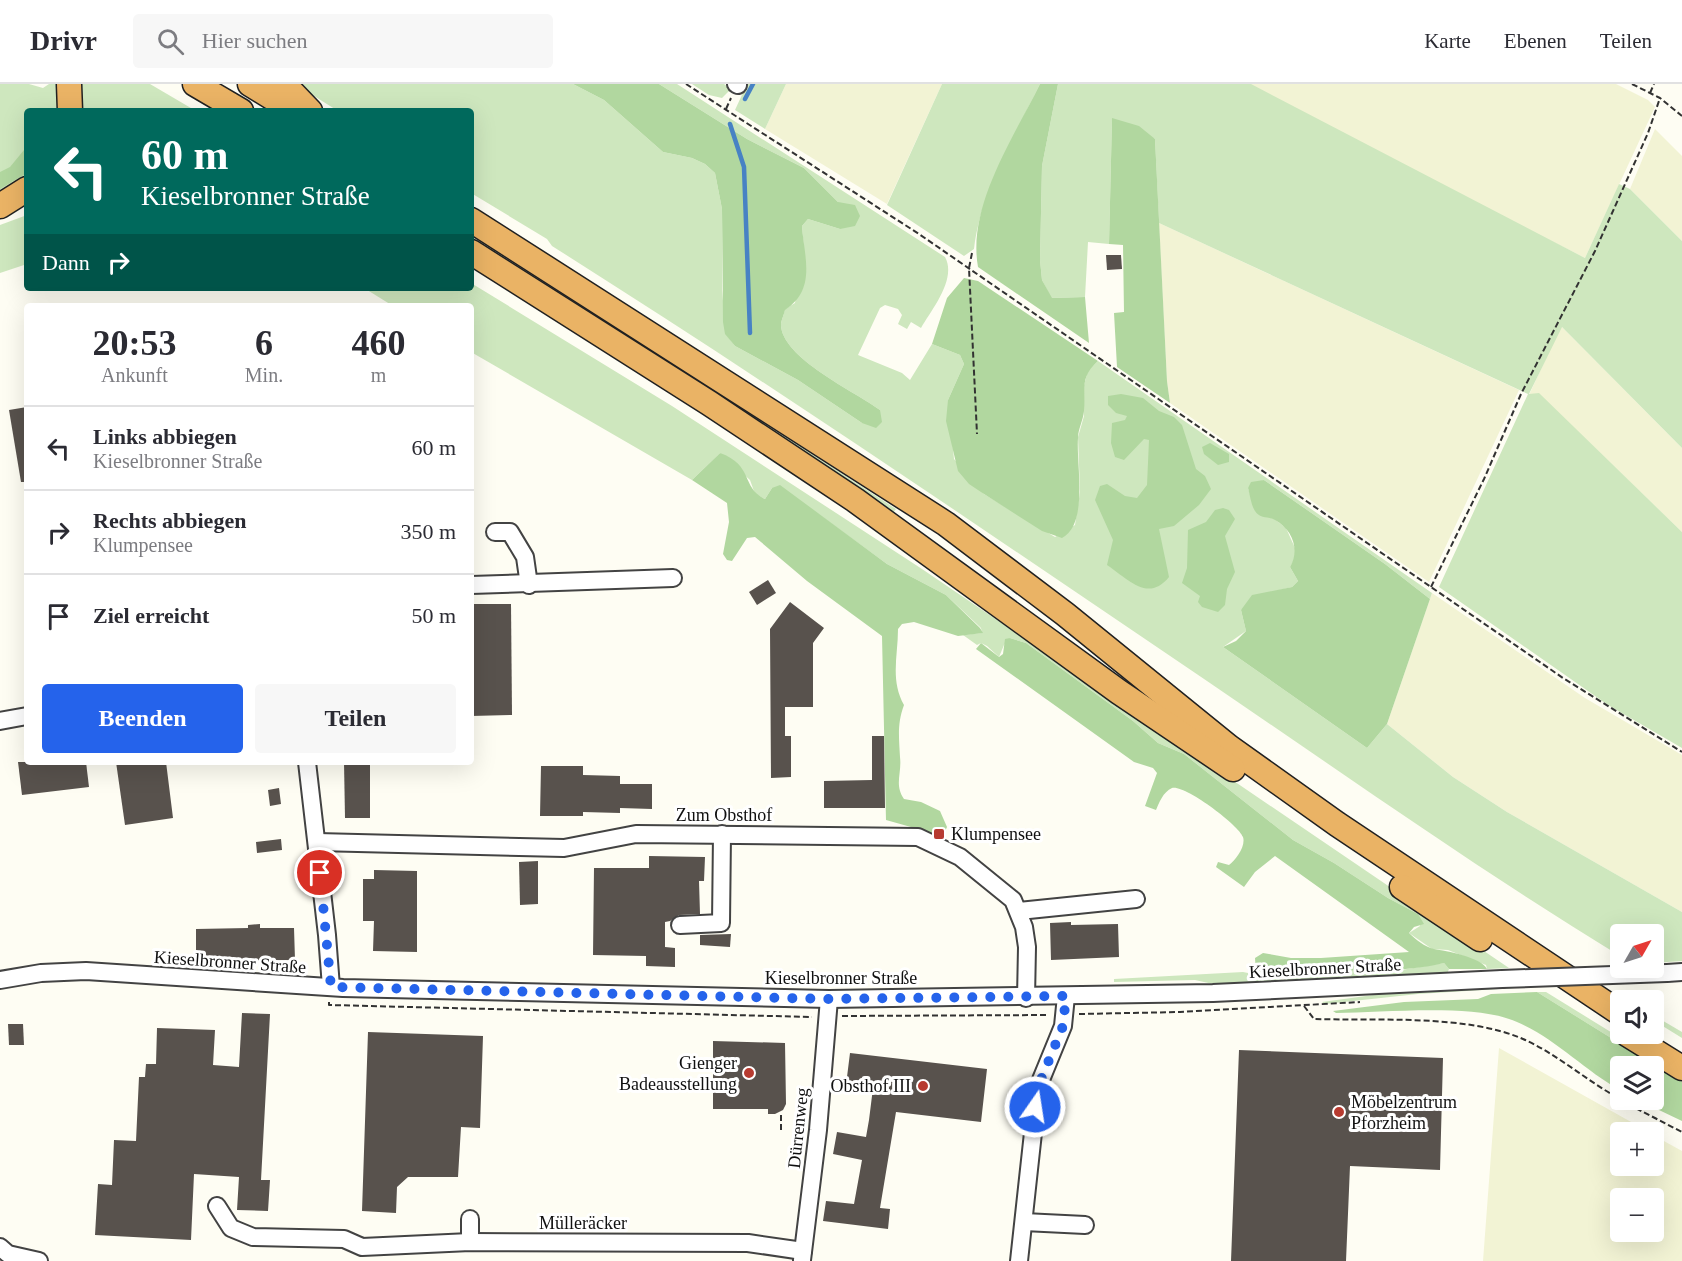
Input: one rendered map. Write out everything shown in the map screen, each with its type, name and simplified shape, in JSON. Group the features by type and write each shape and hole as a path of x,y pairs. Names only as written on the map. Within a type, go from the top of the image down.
{"highway":[{"path":"69,84 70,108"},
{"path":"195,84 236,108"},
{"path":"250,84 289,108"},
{"path":"284,84 307,108"},
{"path":"0,206 24,191"},
{"path":"0,213 24,209"},
{"path":"474,222 946,524 1065,615 1229,747 1337,824 1610,1006"},
{"path":"474,254 681,385 855,500 1119,692 1435,909 1610,1023"},
{"path":"1664,1040 1682,1050"},
{"path":"1643,1044 1682,1068"}],"street":[{"path":"495,532 510,532 525,557 529,585"},
{"path":"474,585 529,585 673,578"},
{"path":"0,721 24,717"},
{"path":"307,765 331,987"},
{"name":"Zum Obsthof","path":"317,842 564,848 636,834 918,837 960,858 1004,892 1019,911 1027,947 1026,998"},
{"path":"680,925 721,923 722,834"},
{"path":"1019,911 1136,899"},
{"name":"Kieselbronner Straße","path":"0,980 41,973 86,971 251,984 828,999 1026,998 1214,993 1674,973"},
{"path":"1019,1261 1031,1126 1038,1087 1063,1026 1066,996"},
{"name":"Dürrenweg","path":"803,1256 818,1130 828,999"},
{"name":"Mülleräcker","path":"217,1206 231,1228 253,1237 344,1239 362,1247 470,1242 748,1243 803,1256"},
{"path":"470,1219 470,1242"},
{"path":"1023,1222 1085,1225"},
{"path":"0,1247 8,1254 39,1261"}],"path":[{"path":"686,84 969,268 1580,690 1682,752"},
{"path":"1632,84 1660,98 1682,116"},
{"path":"1650,93 1654,84"},
{"path":"1431,587 1475,499 1521,394 1595,251 1648,133 1660,98"},
{"path":"972,253 969,268 977,434"},
{"path":"1304,988 1304,1006 1314,1019 1449,1023 1491,1028 1523,1039 1610,1094"},
{"path":"1639,1110 1682,1132"},
{"path":"781,1112 781,1130"}],"green space":[{"path":"0,84 29,84 43,88 49,84 63,84 64,108 24,108 24,183 0,198"},
{"path":"75,84 150,84 191,108 76,108"},
{"path":"295,84 573,84 604,100 663,152 692,158 705,164 715,173 722,209 722,290 726,334 735,346 798,380 862,423 880,410 805,361 784,336 781,323 785,309 795,303 804,249 802,226 808,219 840,229 838,202 804,168 747,139 659,84 677,84 945,257 948,266 946,284 921,328 911,322 907,329 898,324 902,315 898,309 885,305 880,308 858,355 902,373 910,380 932,344 960,355 964,364 948,400 954,459 984,494 1055,537 1075,525 1080,492 1078,437 1084,416 1083,389 1088,370 1098,361 1432,593 1430,599 1385,564 1264,480 1248,488 1250,494 1286,528 1295,548 1296,557 1290,567 1298,581 1292,587 1276,591 1241,610 1246,631 1223,647 1367,748 1387,724 1453,777 1507,812 1682,912 1682,961 1664,962 1664,924 1610,924 1610,950 1567,923 1412,821 881,461 552,246 547,239 474,195 474,108 333,108"},
{"path":"573,84 659,84 747,139 804,168 838,202 855,205 860,216 855,226 840,229 808,219 802,226 806,261 805,282 795,302 785,310 781,323 784,336 805,361 880,410 882,422 876,428 862,423 798,380 735,346 725,334 723,322 722,209 715,173 705,164 692,158 663,152 604,100"},
{"path":"692,84 724,84 731,89 722,98 709,95"},
{"path":"747,84 786,84 765,129 735,110"},
{"path":"786,84 942,84 887,204 765,129"},
{"path":"942,84 1040,84 991,185 974,249 964,256 887,205"},
{"path":"1040,84 1058,84 1042,166 1040,260 1042,280 1052,298 1085,297 1089,343 978,267 976,244 979,220 986,196 1006,149"},
{"path":"1058,84 1251,84 1585,258 1619,184 1630,189 1682,241 1682,448 1562,327 1529,394 1539,393 1682,532 1682,748 1608,705 1439,587 1528,394 1159,223 1155,139 1112,119 1109,244 1088,242 1085,297 1051,298 1042,280 1040,260 1042,166"},
{"path":"1241,84 1616,84 1648,100 1655,107 1585,258"},
{"path":"1112,118 1139,126 1155,139 1170,403 1117,367 1114,313 1124,312 1123,245 1109,244"},
{"path":"1655,129 1682,156 1682,241 1630,189"},
{"path":"24,150 24,175 0,189 0,172 10,167"},
{"path":"24,216 24,265 0,273 0,225"},
{"path":"1159,223 1519,390 1429,582 1170,403"},
{"path":"474,238 683,370 896,509 893,513 474,243"},
{"path":"964,278 978,281 1098,361 1088,373 1085,384 1084,411 1078,438 1079,492 1076,520 1070,531 1062,538 1042,531 984,494 969,484 958,471 946,421 948,400 964,364 960,355 932,344 947,298"},
{"path":"474,285 672,406 922,569 1509,968 1487,969 1486,965 1448,950 1432,949 1409,933 1420,926 1418,914 1293,840 1184,754 1158,743 1133,721 1026,643 1010,638 999,657 987,646 981,643 977,645 963,635 982,633 981,628 946,595 887,564 817,513 772,488 765,499 755,494 750,480 720,453 692,480 474,354 474,303 388,303 369,291 474,291"},
{"path":"1561,326 1682,448 1682,532 1539,394 1529,395"},
{"path":"1121,394 1143,398 1159,411 1174,417 1182,425 1196,469 1205,476 1211,489 1199,505 1174,526 1159,529 1169,577 1161,585 1153,588 1138,586 1130,582 1107,565 1113,540 1095,500 1100,486 1107,484 1125,496 1137,498 1147,485 1149,440 1144,439 1124,460 1115,457 1111,443 1112,423 1125,420 1127,416 1116,413 1108,405 1108,396"},
{"path":"1210,443 1229,454 1229,462 1218,465 1204,454 1202,447"},
{"path":"720,453 738,464 753,489 765,499 772,488 780,485 887,564 946,595 983,633 958,636 914,622 902,624 898,629 896,677 904,705 899,731 899,788 904,799 921,802 940,811 947,827 943,836 886,820 882,636 807,581 755,537 747,538 732,561 727,560 723,554 729,522 727,503 692,480"},
{"path":"1264,480 1385,564 1430,599 1387,724 1367,748 1223,647 1236,641 1246,631 1241,610 1252,595 1292,587 1298,581 1290,567 1294,547 1290,535 1275,520 1257,514 1252,506 1248,488 1251,482"},
{"path":"1223,508 1229,510 1235,519 1225,536 1235,572 1227,589 1225,605 1218,612 1202,607 1198,602 1200,596 1182,583 1187,568 1188,530 1206,522 1215,510"},
{"path":"1432,593 1585,698 1682,755 1682,912 1507,812 1453,777 1387,724"},
{"path":"1010,638 1026,643 1133,721 1158,743 1184,754 1293,840 1418,914 1424,924 1414,927 1409,933 1420,942 1431,948 1471,958 1487,969 1449,969 1444,963 1398,969 1319,972 1280,978 1256,973 1255,958 1263,953 1291,958 1321,958 1409,952 1275,856 1255,872 1244,887 1216,867 1218,862 1229,865 1237,856 1244,841 1239,831 1210,806 1178,788 1172,788 1166,792 1156,810 1145,806 1157,773 1153,768 1134,762 976,649 981,643 999,657 1003,654 1005,639"},
{"path":"1444,963 1449,969 1447,974 1300,980 1257,985 1213,984 1195,980 1114,982 1114,979 1243,972 1283,980 1316,972 1401,970"},
{"path":"1514,986 1515,988 1418,994 1325,1004 1322,1002 1395,992"},
{"path":"1537,992 1546,992 1610,1032 1610,1037"},
{"path":"1537,992 1610,1037 1610,1044 1621,1044 1640,1056 1610,1056 1610,1084 1531,1029 1499,1016 1454,1011 1336,1013 1333,1011 1404,1002 1478,999 1491,994"},
{"path":"1664,1021 1682,1032 1682,1038 1664,1027"},
{"path":"1621,1044 1630,1044 1650,1056 1640,1056"},
{"path":"1499,1048 1631,1122 1610,1122 1610,1176 1664,1176 1664,1141 1682,1151 1682,1261 1483,1261"},
{"path":"1664,1065 1682,1076 1682,1082 1664,1071"},
{"path":"1664,1071 1682,1082 1682,1121 1659,1110 1664,1110"}],"building":[{"path":"1106,255 1121,255 1122,269 1107,270"},
{"path":"24,408 24,482 21,482 9,410"},
{"path":"768,580 776,593 757,605 749,592"},
{"path":"790,602 824,628 813,643 813,707 785,707 785,736 791,736 791,777 771,778 770,629"},
{"path":"474,604 511,604 512,715 474,716"},
{"path":"872,736 884,736 885,808 824,808 824,781 872,780"},
{"path":"18,762 24,762 24,765 86,765 89,787 22,795"},
{"path":"116,765 166,765 173,818 125,825"},
{"path":"344,765 370,765 370,818 345,818"},
{"path":"541,766 583,766 583,775 620,776 620,784 652,784 652,809 620,808 620,813 583,812 583,816 540,816"},
{"path":"279,788 281,804 270,806 268,790"},
{"path":"281,839 282,850 257,853 256,842"},
{"path":"649,856 705,857 704,881 699,881 700,914 679,915 665,922 665,947 675,948 675,967 646,966 646,956 593,955 594,868 649,868"},
{"path":"538,861 538,904 520,905 519,862"},
{"path":"374,870 417,871 417,952 373,951 374,921 363,921 363,879 374,879"},
{"path":"1071,922 1071,925 1118,924 1119,957 1051,960 1050,923"},
{"path":"260,924 260,928 294,928 295,960 196,961 196,929 248,928 248,925"},
{"path":"731,934 730,947 700,945 700,935"},
{"path":"242,1013 270,1014 261,1180 270,1180 268,1211 237,1210 239,1177 194,1174 191,1240 95,1235 98,1184 112,1185 114,1140 136,1141 139,1077 145,1077 146,1064 156,1064 157,1028 215,1030 213,1065 239,1067"},
{"path":"8,1024 23,1024 24,1045 9,1045"},
{"path":"368,1032 483,1036 480,1128 461,1127 458,1177 408,1177 397,1187 396,1213 362,1211"},
{"name":"Gienger Badeausstellung","path":"713,1041 785,1043 786,1104 783,1110 775,1114 768,1114 768,1109 713,1109"},
{"name":"Möbelzentrum Pforzheim","path":"1239,1050 1443,1058 1440,1170 1350,1166 1346,1261 1231,1261"},
{"name":"Obsthof III","path":"850,1053 987,1069 981,1122 896,1112 880,1208 890,1209 888,1229 823,1221 826,1201 854,1204 862,1160 833,1154 837,1132 866,1137 869,1120 873,1088 846,1085"}],"waterway":[{"path":"745,99 753,84"},
{"path":"730,124 744,167 750,333"}],"place":[{"name":"Klumpensee","path":"939,834"},
{"name":"Gienger Badeausstellung","path":"749,1073"},
{"name":"Obsthof III","path":"923,1086"},
{"name":"Möbelzentrum Pforzheim","path":"1339,1112"}],"route":[{"path":"320,873 331,987 828,999 1066,996 1063,1026 1055,1040 1038,1087 1035,1107"}]}
